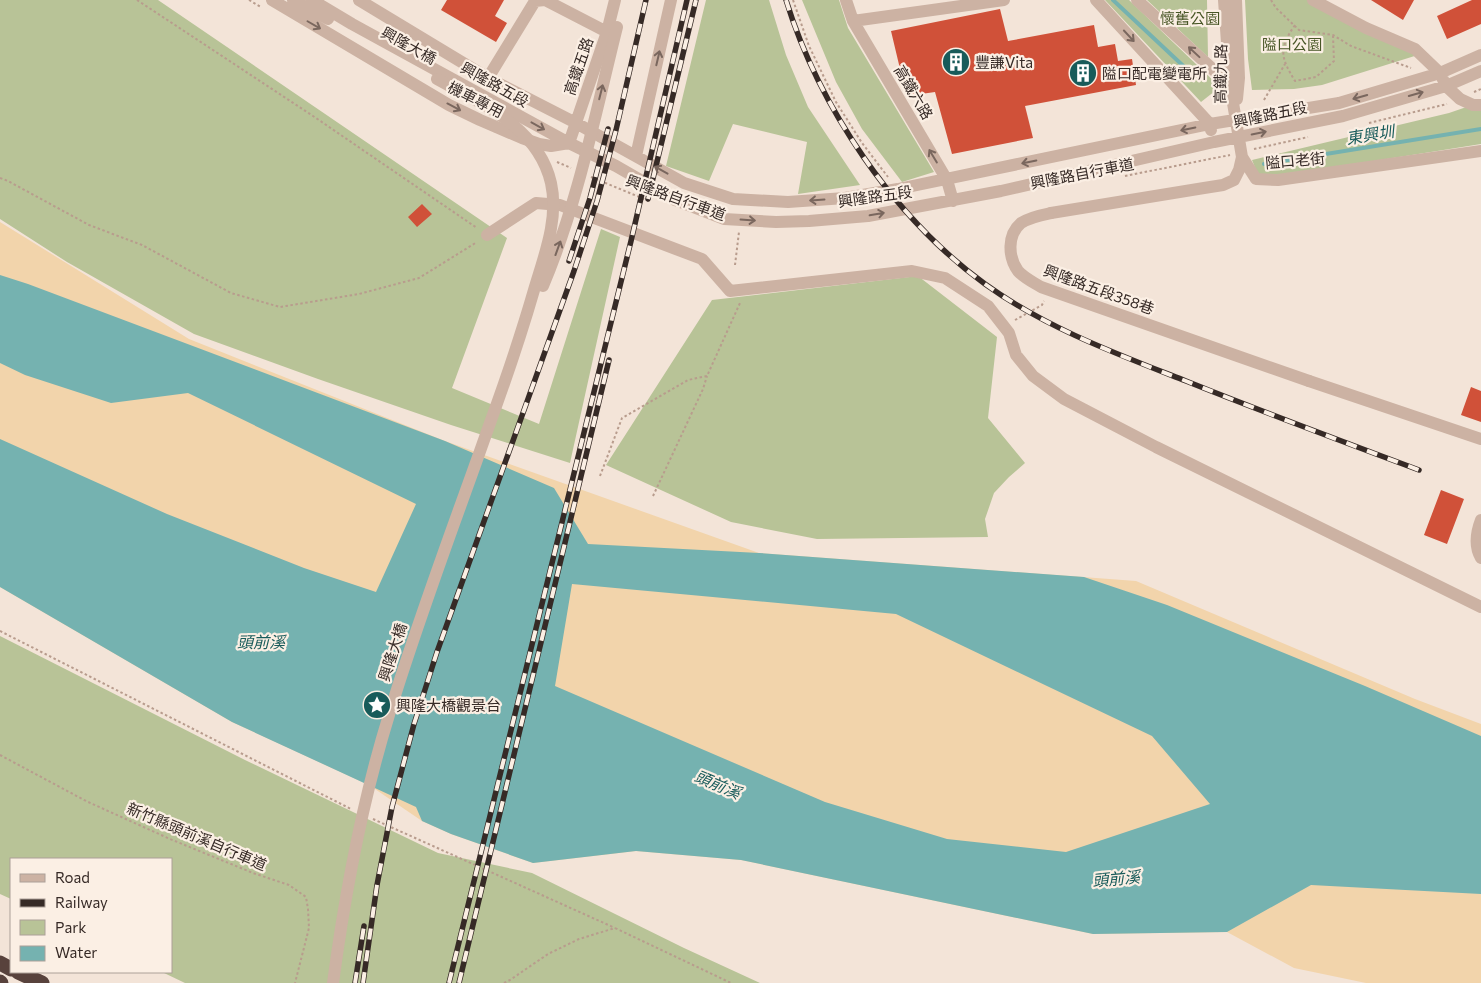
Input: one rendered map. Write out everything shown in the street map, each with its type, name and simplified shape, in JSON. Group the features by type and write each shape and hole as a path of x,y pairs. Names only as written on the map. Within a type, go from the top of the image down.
{"highway":[{"path":"20,973 42,983"}],"street":[{"name":"機車專用","path":"272,0 449,105 480,120 539,144 551,146 569,143"},
{"name":"興隆大橋","path":"293,0 507,119 538,150 547,169 552,186 552,225 519,342"},
{"name":"興隆路五段","path":"312,0 352,24 569,143 616,166 675,200 724,219 776,222 809,221 868,216 953,201 1214,142 1343,116 1446,86 1481,72"},
{"name":"興隆路五段","path":"359,0 488,78 576,123 684,183 733,199 788,202 845,198 947,180 1210,124 1339,103 1440,73 1481,55"},
{"path":"488,78 535,1 544,0 612,30"},
{"name":"高鐵五路","path":"569,143 612,30 615,0"},
{"name":"興隆大橋","path":"332,983 362,817 388,716 413,639 519,342 558,250 588,149 612,30 624,0"},
{"path":"636,156 671,0"},
{"name":"高鐵六路","path":"846,0 853,20 947,180 953,201"},
{"path":"853,20 1004,0"},
{"path":"1096,0 1210,124 1214,142"},
{"path":"1137,0 1230,85"},
{"name":"高鐵九路","path":"1224,0 1230,85 1236,119"},
{"name":"高鐵九路","path":"1236,0 1239,78 1236,119"},
{"path":"1313,0 1366,28 1416,50 1440,73 1446,86 1460,98 1473,105 1481,105"},
{"name":"隘口老街","path":"1236,119 1242,155 1256,179 1278,180 1481,151"},
{"name":"興隆路五段358巷","path":"1242,155 1237,175 1229,183 1223,185 1034,217 1021,224 1014,232 1010,251 1012,261 1019,272 1028,280 1041,287 1481,439"},
{"path":"487,235 536,203 560,205 702,259 730,291 912,271 945,278 988,306 1008,333 1016,356 1033,376 1064,400 1481,608"},
{"path":"1481,520 1476,537 1478,553 1481,558"}],"path":[{"path":"0,178 89,225 142,245 231,293 280,307 360,294 419,278 487,235 313,116 137,0"},
{"path":"794,0 809,46 836,102 862,143 891,181"},
{"path":"1271,0 1276,8 1299,30 1333,35 1351,46 1415,70"},
{"path":"1295,25 1287,36 1283,55 1285,64 1295,81 1316,77 1334,61 1333,35"},
{"path":"1264,100 1285,64"},
{"name":"興隆路自行車道","path":"1124,177 1242,155"},
{"path":"553,161 575,170"},
{"name":"興隆路自行車道","path":"584,174 654,202"},
{"path":"735,266 739,229"},
{"path":"652,496 703,389 707,376 747,289"},
{"path":"1001,322 1016,320 1042,305 1046,298"},
{"path":"600,476 622,418 688,380 707,376"},
{"path":"0,631 358,813"},
{"name":"新竹縣頭前溪自行車道","path":"0,756 86,801 252,873 289,885 306,896 309,928 295,983"},
{"path":"367,817 615,928 731,983"},
{"path":"504,983 548,954 579,938 615,928"}],"green space":[{"path":"0,0 158,0 507,238 452,388 539,424 601,229 620,237 570,463 451,425 194,334 67,262 0,219"},
{"path":"706,0 769,0 786,55 808,107 860,185 798,194 807,142 733,124 709,181 666,166"},
{"path":"802,0 839,0 848,28 934,172 902,182 862,129 836,82"},
{"path":"1105,0 1129,0 1220,87 1201,102"},
{"name":"懷舊公園","path":"1147,0 1207,0 1208,57"},
{"name":"隘口公園","path":"1245,0 1309,0 1421,54 1322,85 1294,89 1252,90 1248,59"},
{"path":"1481,102 1481,144 1280,176 1258,175 1252,160 1449,113"},
{"path":"918,276 997,337 988,418 1025,463 994,493 985,519 988,537 817,539 731,522 606,465 712,300"},
{"path":"0,636 245,760 438,853 532,873 684,948 760,983 185,983 164,973 172,973 172,858 10,858 10,899 0,894"}],"sand":[{"path":"0,222 189,339 445,441 759,553 1136,581 1415,699 1481,724 1481,983 1366,983 1294,968 1227,932 1093,934 741,860 636,851 533,863 451,834 422,821 369,785 232,722 0,587"}],"water":[{"name":"頭前溪","path":"0,275 445,441 554,488 588,544 759,553 1084,577 1167,605 1481,736 1481,894 1311,885 1227,932 1093,934 741,860 636,851 533,863 451,834 422,821 416,807 232,722 0,587 0,439 167,514 304,568 376,592 416,504 188,393 111,403 25,375 0,363","holes":["572,584 896,614 1152,736 1210,804 1066,852 947,839 825,802 555,686"]}],"building":[{"path":"447,0 504,0 495,16 507,23 496,42 441,10"},
{"path":"1371,0 1414,0 1403,20"},
{"path":"1472,0 1481,0 1481,24 1447,39 1437,16"},
{"name":"豐謙Vita","path":"1000,9 1008,41 1094,25 1098,47 1115,44 1118,61 1132,59 1136,85 1025,106 1033,138 952,154 935,92 907,96 906,94 891,31"},
{"path":"422,204 432,214 417,227 408,217"},
{"path":"1471,387 1481,391 1481,422 1461,415"},
{"path":"1441,490 1464,499 1447,544 1424,535"}],"waterway":[{"name":"東興圳","path":"1113,0 1194,76"},
{"name":"東興圳","path":"1264,164 1481,129"}],"railway":[{"path":"363,983 377,885 392,807 414,724 437,652 574,271 597,201 616,130 646,0"},
{"path":"449,983 631,241 687,0"},
{"path":"648,199 696,0"},
{"path":"786,0 800,40 818,80 839,119 864,157 920,227 985,284 1032,314 1082,339 1273,415 1419,470"},
{"path":"569,261 590,198 608,129"},
{"path":"459,983 609,360"},
{"path":"355,983 364,926"}],"place":[{"name":"豐謙Vita","path":"956,62"},
{"name":"隘口配電變電所","path":"1083,73"},
{"name":"興隆大橋觀景台","path":"377,705"}]}
